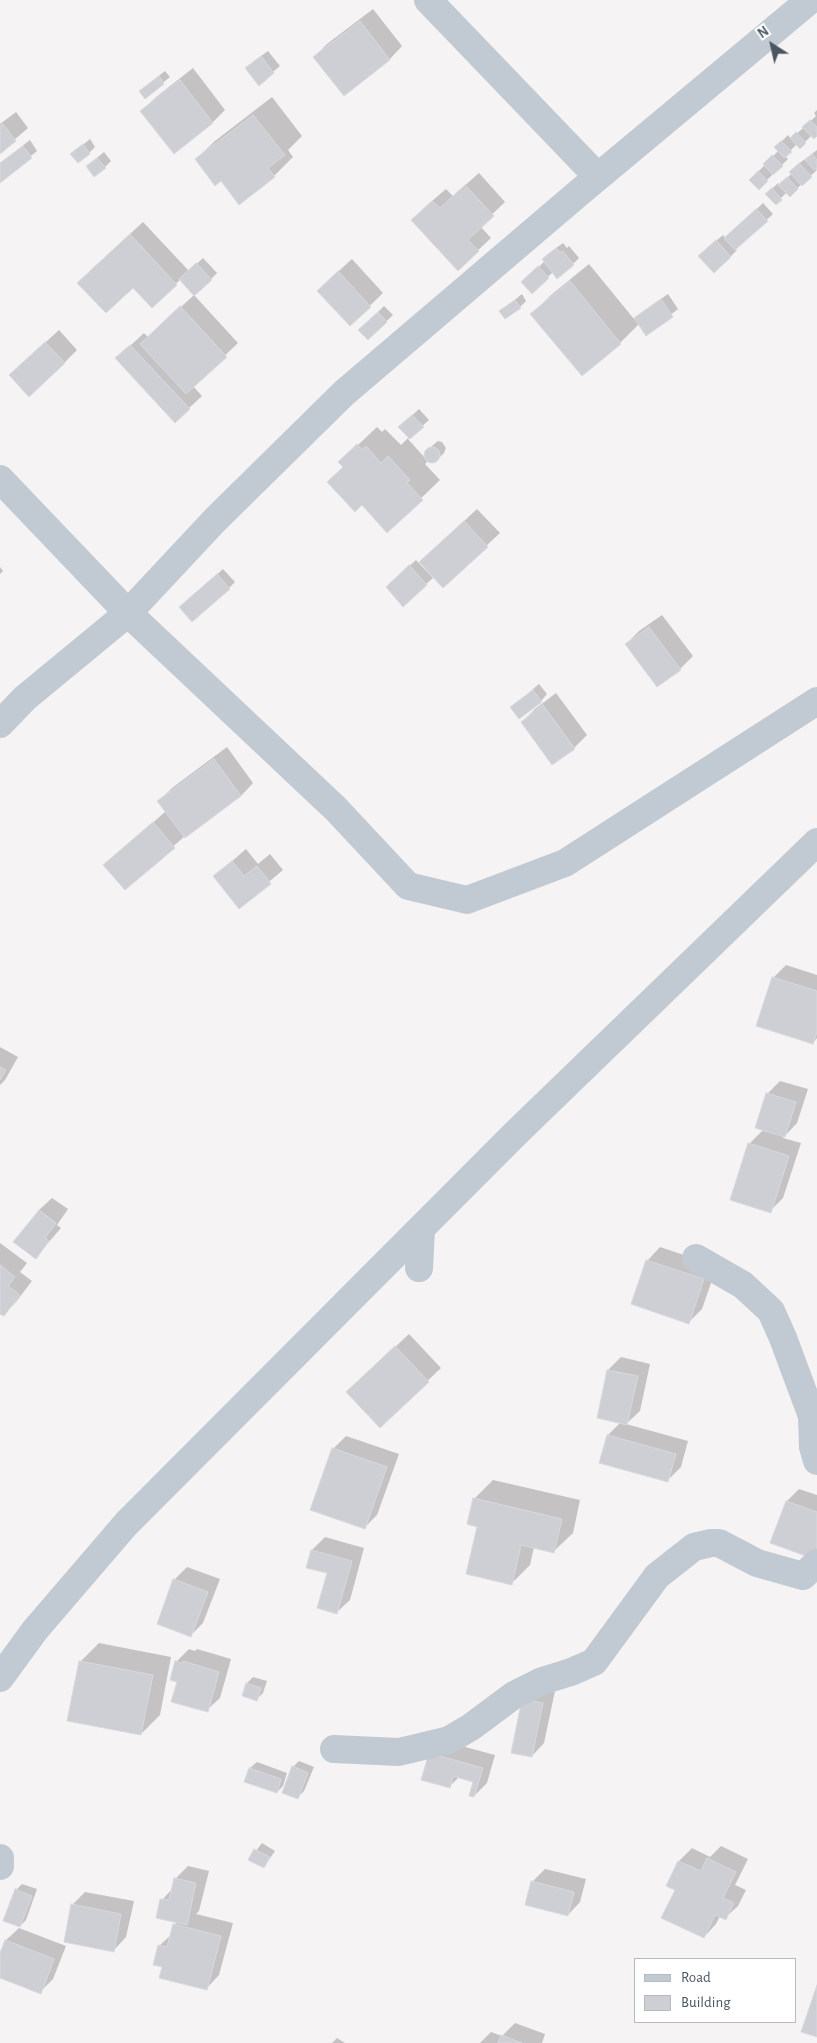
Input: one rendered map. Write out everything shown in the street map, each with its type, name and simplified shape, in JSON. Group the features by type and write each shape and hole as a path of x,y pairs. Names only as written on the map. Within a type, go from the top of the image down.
{"street":[{"path":"428,0 598,177"},
{"path":"0,724 25,698 128,613 216,520 344,393 810,0"},
{"path":"0,479 128,613 336,809 408,886 467,900 565,864 817,701"},
{"path":"0,1678 35,1630 126,1524 516,1133 817,842"},
{"path":"419,1268 421,1228"},
{"path":"696,1258 743,1285 771,1311 815,1413 813,1447 817,1460"},
{"path":"334,1749 399,1752 449,1740 471,1727 514,1695 542,1681 594,1662 657,1576 694,1547 719,1543 757,1562 812,1578"},
{"path":"0,1858 0,1866"}],"building":[{"path":"360,21 390,60 344,96 313,57"},
{"path":"261,56 274,73 259,86 245,68"},
{"path":"159,76 164,84 145,99 139,91"},
{"path":"180,80 213,123 174,154 140,111"},
{"path":"253,115 285,155 268,168 275,177 239,205 221,181 215,186 195,159"},
{"path":"810,120 817,127 817,136 814,139 802,127"},
{"path":"3,124 16,141 0,154 0,126"},
{"path":"796,132 806,143 800,149 790,138"},
{"path":"781,141 792,152 784,158 774,147"},
{"path":"83,144 90,154 78,163 70,154"},
{"path":"23,146 32,158 0,183 0,163"},
{"path":"812,154 817,160 817,168 814,170 805,160"},
{"path":"772,155 783,166 773,175 763,164"},
{"path":"97,158 106,168 94,177 86,166"},
{"path":"799,163 812,177 802,186 789,172"},
{"path":"758,171 768,181 759,190 749,180"},
{"path":"787,177 798,189 790,197 778,185"},
{"path":"465,185 494,216 468,240 479,251 458,271 411,220 432,201 440,208"},
{"path":"772,188 782,200 776,205 765,194"},
{"path":"756,209 768,221 735,250 724,238"},
{"path":"130,234 177,285 152,308 133,288 106,313 77,283"},
{"path":"716,240 731,257 714,273 698,256"},
{"path":"556,248 560,253 563,251 574,265 557,279 542,259"},
{"path":"196,263 212,280 194,296 179,279"},
{"path":"538,266 549,278 532,294 521,282"},
{"path":"338,271 371,307 350,326 317,291"},
{"path":"570,281 621,344 582,376 530,314"},
{"path":"661,299 673,317 646,336 634,318"},
{"path":"515,300 521,308 505,319 499,311"},
{"path":"180,306 227,357 186,394 140,344"},
{"path":"378,312 387,322 368,340 358,330"},
{"path":"45,342 65,363 29,397 9,375"},
{"path":"130,345 190,409 175,423 115,358"},
{"path":"412,415 424,427 410,439 398,427"},
{"path":"357,444 362,450 366,446 381,463 388,456 410,480 407,483 423,500 387,533 362,505 355,512 327,482 343,467 338,462"},
{"path":"432,447 438,449 440,455 438,461 432,463 426,461 424,455 426,449"},
{"path":"464,521 488,547 443,588 419,562"},
{"path":"409,565 427,585 403,607 386,587"},
{"path":"217,574 230,589 192,622 179,607"},
{"path":"649,627 681,670 657,687 625,644"},
{"path":"533,690 542,702 519,719 510,707"},
{"path":"543,705 575,749 552,765 521,722"},
{"path":"214,759 241,796 185,838 157,801"},
{"path":"153,822 175,848 125,890 103,865"},
{"path":"232,861 244,876 257,866 271,884 239,909 213,876"},
{"path":"772,977 817,991 817,1032 813,1044 756,1026"},
{"path":"0,1067 6,1070 0,1080"},
{"path":"766,1093 796,1102 785,1137 755,1128"},
{"path":"748,1143 789,1156 771,1213 730,1200"},
{"path":"39,1210 56,1223 45,1238 49,1241 36,1259 13,1242"},
{"path":"646,1260 704,1279 689,1324 631,1304"},
{"path":"0,1265 15,1277 8,1286 20,1295 4,1316 0,1314"},
{"path":"395,1346 429,1382 380,1428 346,1392"},
{"path":"607,1370 638,1376 627,1425 597,1418"},
{"path":"607,1435 676,1454 668,1482 599,1463"},
{"path":"332,1448 387,1467 365,1529 310,1510"},
{"path":"473,1498 562,1519 554,1553 521,1545 512,1585 466,1574 477,1527 467,1524"},
{"path":"786,1501 817,1512 817,1560 770,1543"},
{"path":"311,1550 352,1561 337,1614 317,1608 327,1573 306,1568"},
{"path":"173,1579 208,1592 191,1637 157,1624"},
{"path":"79,1661 153,1675 141,1735 67,1721"},
{"path":"175,1661 182,1663 183,1661 219,1672 208,1712 171,1702 177,1682 170,1680"},
{"path":"246,1683 261,1688 257,1701 242,1696"},
{"path":"522,1699 543,1703 532,1757 511,1753"},
{"path":"429,1753 483,1768 474,1797 469,1796 473,1782 453,1776 450,1788 421,1780"},
{"path":"292,1766 308,1773 298,1799 282,1793"},
{"path":"249,1768 281,1779 277,1793 244,1782"},
{"path":"254,1849 270,1857 264,1868 248,1860"},
{"path":"707,1858 736,1872 723,1898 734,1903 726,1920 715,1915 704,1938 661,1918 675,1890 666,1886 678,1861 701,1871"},
{"path":"174,1878 196,1883 187,1925 156,1918 160,1899 169,1900"},
{"path":"531,1881 574,1892 568,1916 525,1905"},
{"path":"15,1889 32,1896 20,1927 3,1921"},
{"path":"71,1904 121,1914 114,1952 64,1942"},
{"path":"173,1924 221,1936 207,1990 159,1978 162,1967 153,1965 158,1945 167,1947"},
{"path":"5,1940 54,1959 41,1994 0,1978 0,1953"},
{"path":"817,1985 817,2037 801,2032"},
{"path":"501,2035 522,2043 498,2043"}]}
